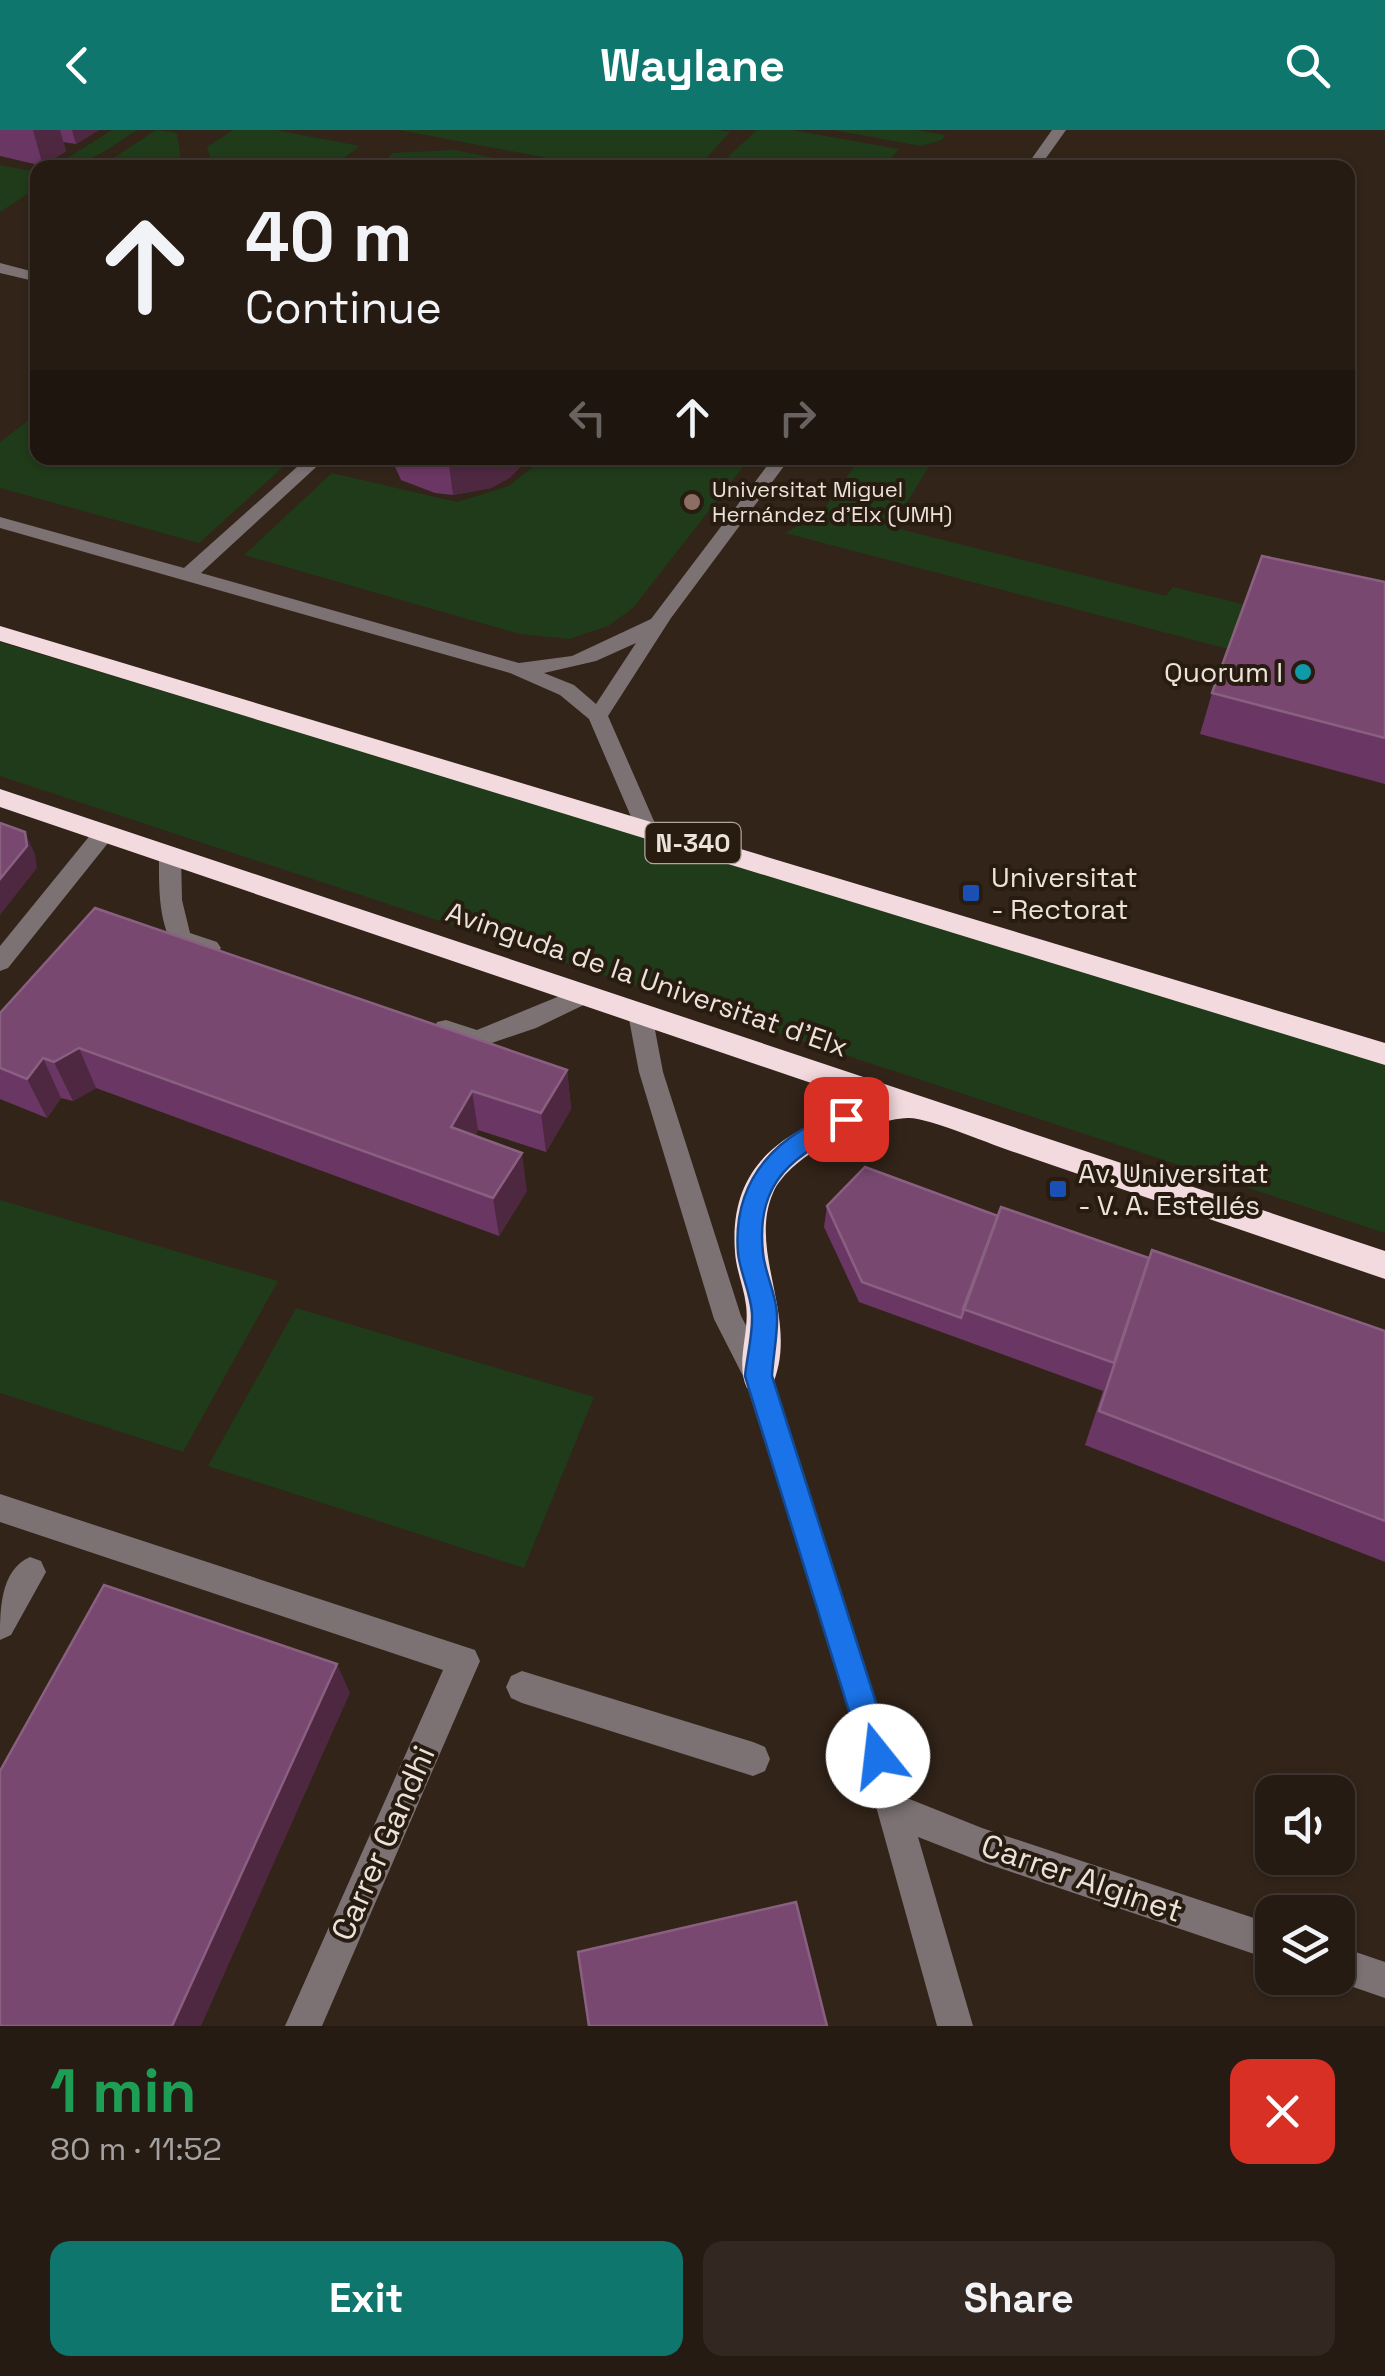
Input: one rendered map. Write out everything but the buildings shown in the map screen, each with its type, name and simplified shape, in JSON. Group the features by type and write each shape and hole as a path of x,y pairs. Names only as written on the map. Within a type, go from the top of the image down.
{"highway":[{"name":"N-340","path":"0,633 1385,1054"},
{"name":"Avinguda de la Universitat d'Elx","path":"0,798 1385,1264"},
{"path":"758,1376 764,1313 750,1252 754,1206 766,1172 794,1146 833,1125 912,1105"}],"street":[{"path":"1038,160 1059,130"},
{"path":"1053,160 1073,130"},
{"path":"0,268 30,276"},
{"path":"187,576 310,465"},
{"path":"598,716 662,616 777,465"},
{"path":"0,522 517,669 567,690 598,716 646,828"},
{"path":"517,669 576,664 616,649 662,616"},
{"path":"0,962 104,833"},
{"path":"170,856 172,900 180,938 236,957"},
{"path":"421,1020 477,1039 527,1022 584,995"},
{"path":"640,1014 652,1072 728,1319 758,1376 894,1810 955,2026"},
{"name":"Carrer Gandhi","path":"0,1508 464,1660 303,2026"},
{"path":"0,1624 30,1572"},
{"path":"522,1687 753,1760"},
{"name":"Carrer Alginet","path":"894,1810 982,1845 1255,1936"},
{"path":"1355,1970 1385,1980"}],"green space":[{"path":"112,130 137,130 87,160 64,160"},
{"path":"156,130 177,133 181,160 111,160"},
{"path":"233,130 276,130 360,146 341,160 211,160 207,147"},
{"path":"399,130 730,132 704,160 558,160"},
{"path":"757,130 792,130 899,149 890,160 725,160"},
{"path":"833,130 916,130 945,135 942,140 921,146"},
{"path":"454,150 505,160 384,160 393,153"},
{"path":"0,165 30,171 30,193 0,212"},
{"path":"30,419 30,465 285,465 199,543 0,488 0,442"},
{"path":"535,465 745,465 633,608 608,626 569,639 520,634 244,555 332,473 457,502 509,486"},
{"path":"855,465 930,465 892,527 1166,596 1173,587 1246,605 1228,649 785,533 822,512"},
{"path":"0,642 1385,1060 1385,1233 0,776"},
{"path":"0,1200 278,1281 183,1452 0,1393"},
{"path":"296,1308 594,1397 524,1568 208,1466"}],"place":[{"name":"Universitat Miguel Hernández d'Elx (UMH)","path":"692,502"},
{"name":"Quorum I","path":"1303,672"},
{"name":"Universitat - Rectorat","path":"971,893"},
{"name":"Av. Universitat - V. A. Estellés","path":"1058,1189"}],"route":[{"path":"846,1119 794,1146 766,1172 754,1206 750,1252 764,1313 758,1376 878,1756"}]}
